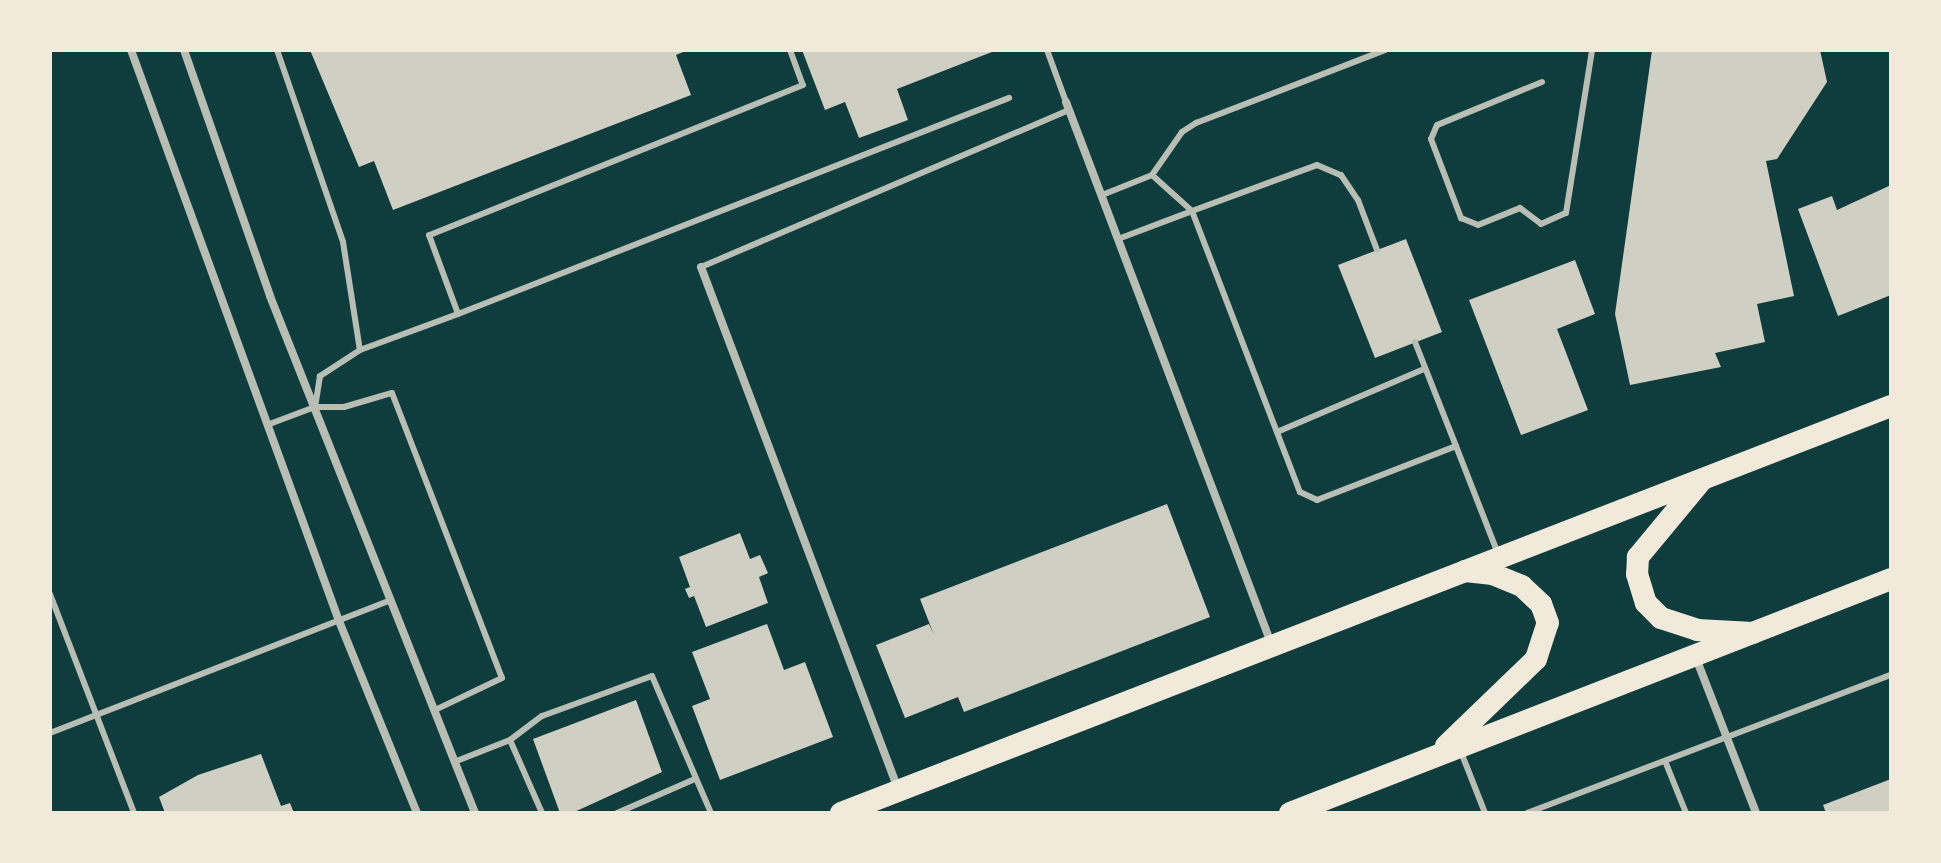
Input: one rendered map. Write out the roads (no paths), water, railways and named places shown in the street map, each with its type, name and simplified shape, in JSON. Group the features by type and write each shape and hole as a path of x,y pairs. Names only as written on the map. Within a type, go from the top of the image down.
{"highway":[{"path":"841,813 1459,570 1891,406"},
{"path":"1704,477 1638,557 1637,574 1646,603 1661,618 1697,630 1761,633"},
{"path":"1449,749 1536,659 1548,623 1541,604 1522,586 1493,574 1459,570"},
{"path":"1290,813 1449,749 1761,633 1891,579"}],"street":[{"path":"131,50 339,621 417,813"},
{"path":"184,50 270,296 475,813"},
{"path":"1068,106 1272,643"},
{"path":"701,267 898,790"},
{"path":"1696,658 1756,813"}],"lane":[{"path":"277,50 343,242 360,350"},
{"path":"458,314 429,235 803,85 790,50"},
{"path":"701,267 1068,106 1047,50"},
{"path":"1102,195 1152,175 1182,132 1196,123 1385,50"},
{"path":"1542,82 1437,125 1431,139 1461,218 1478,225 1520,208 1541,224 1566,213 1592,50"},
{"path":"315,407 320,376 332,365 360,350 1009,98"},
{"path":"1118,239 1317,165 1341,175 1358,200 1377,250"},
{"path":"1152,175 1192,211 1300,492 1317,500 1456,446"},
{"path":"1415,342 1498,555"},
{"path":"1277,432 1424,369"},
{"path":"267,425 315,407 344,407 392,393 502,678 435,710"},
{"path":"50,594 134,813"},
{"path":"50,733 391,600"},
{"path":"1533,812 1891,675"},
{"path":"454,762 510,740 542,716 652,676 711,813"},
{"path":"510,740 542,813"},
{"path":"1449,749 1485,813"},
{"path":"1665,761 1686,813"},
{"path":"617,813 695,779"}]}
